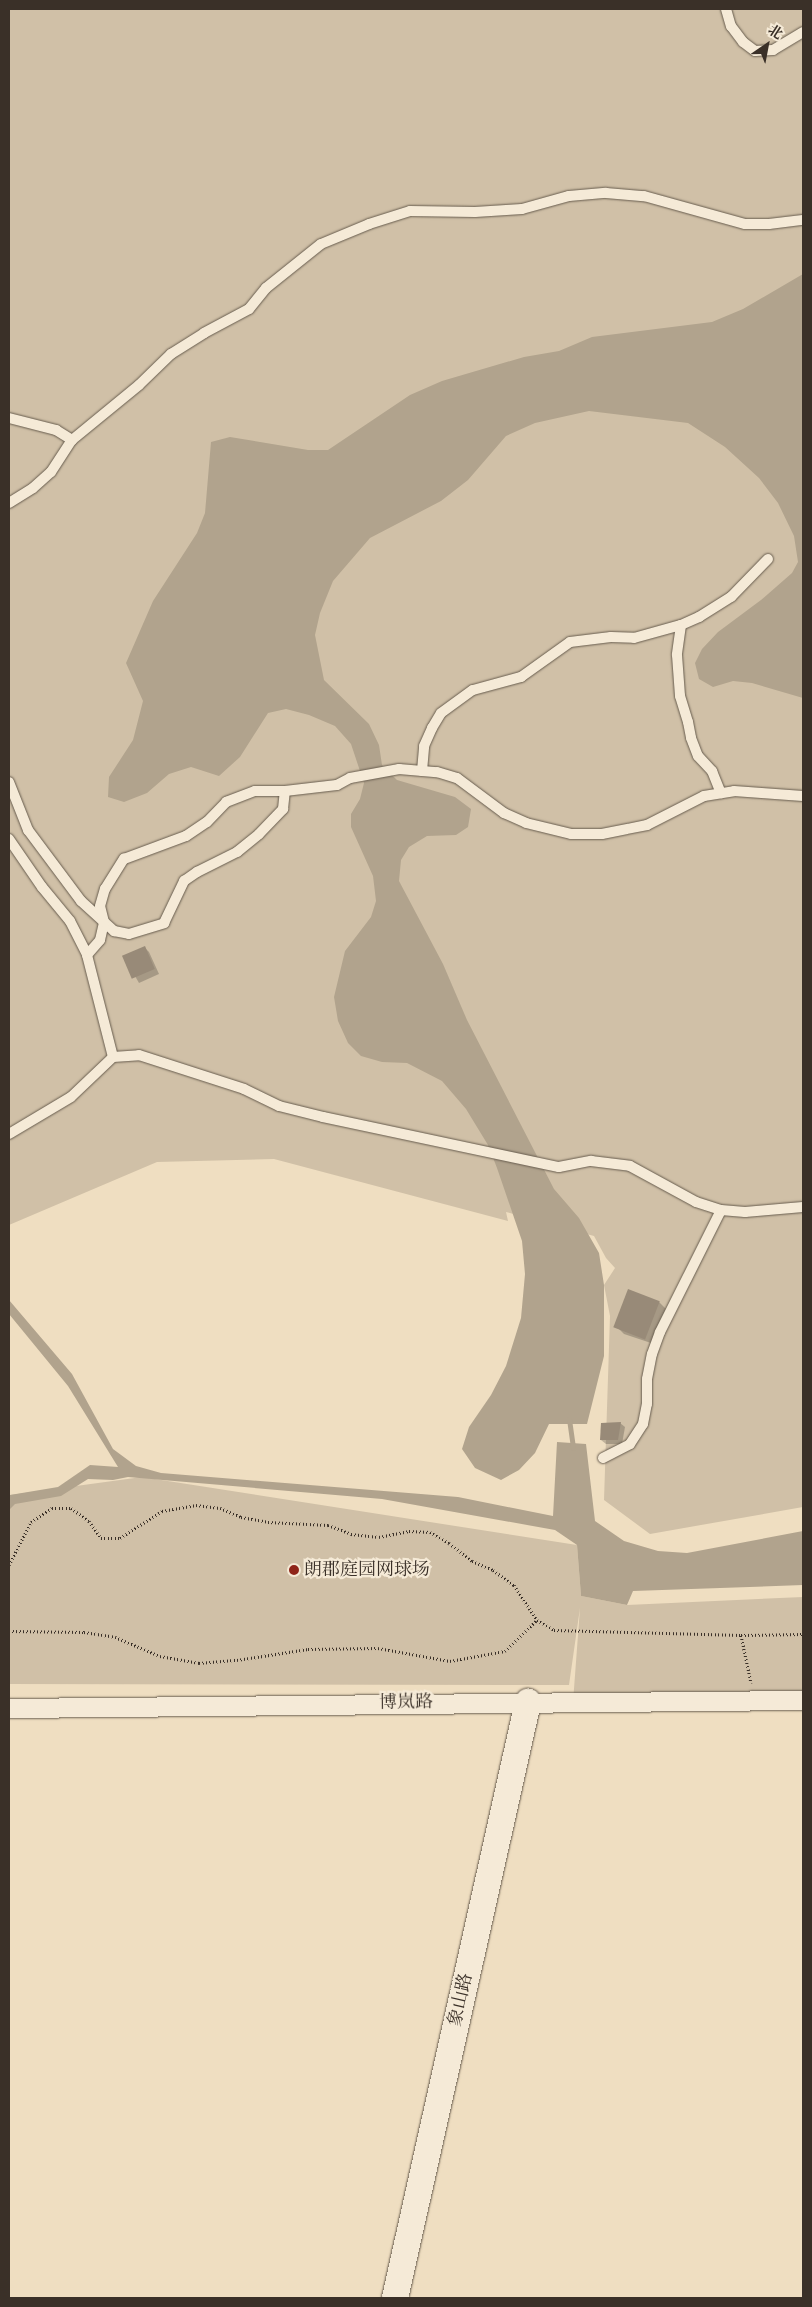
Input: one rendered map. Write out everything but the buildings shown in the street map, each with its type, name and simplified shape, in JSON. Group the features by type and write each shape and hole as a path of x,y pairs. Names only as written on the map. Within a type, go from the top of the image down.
{"main road":[{"name":"象山路","path":"395,2298 528,1702"}],"street":[{"name":"博岚路","path":"9,1708 803,1700"}],"lane":[{"path":"726,9 731,26 743,42 755,51 773,50 803,32"},
{"path":"9,504 33,488 51,472 72,440 139,385 172,354 204,333 248,309 266,288 322,244 369,224 410,211 457,212 522,209 569,196 606,193 644,196 745,224 769,224 803,220"},
{"path":"9,418 56,430 72,440"},
{"path":"422,771 424,746 432,728 441,714 473,690 521,677 570,642 611,637 634,638 682,625 700,617 731,597 768,559"},
{"path":"682,625 677,655 680,696 691,738 698,756 712,771 721,793"},
{"path":"87,955 100,940 104,922 100,906 105,889 124,859 186,836 207,822 226,802 255,791 285,791 336,785 350,778 399,769 422,771 457,778 504,813 526,823 571,834 602,834 647,825 704,796 721,793 734,791 803,796"},
{"path":"9,782 28,830 81,901 114,931 129,934 164,923 184,881 197,872 237,852 259,834 282,809 285,791"},
{"path":"9,839 42,888 70,921 87,955 113,1057"},
{"path":"9,1134 71,1097 113,1057 139,1055 244,1090 279,1106 559,1168 591,1161 630,1166 696,1202 721,1210 745,1212 803,1207"},
{"path":"603,1458 630,1444 643,1424 647,1404 647,1379 652,1354 660,1332 721,1210"}],"path":[{"path":"9,1565 31,1522 52,1508 71,1508 89,1522 101,1538 120,1538 162,1511 196,1505 220,1508 242,1517 268,1522 328,1525 351,1534 378,1537 409,1532 430,1532 449,1543 472,1561 493,1570 514,1586 537,1620 554,1630 741,1635 803,1634"},
{"path":"9,1631 84,1632 115,1637 160,1656 199,1663 237,1660 308,1649 378,1648 450,1661 506,1651 537,1620"},
{"path":"741,1635 755,1700"}],"shaded area":[{"path":"9,9 803,9 803,1507 650,1534 604,1500 610,1316 604,1285 615,1268 606,1258 594,1236 506,1212 508,1221 274,1159 157,1162 9,1225"},
{"path":"803,274 803,698 752,683 733,681 713,687 699,679 695,663 702,649 718,632 761,600 792,573 798,562 794,536 778,503 759,478 725,447 688,423 589,411 535,423 506,436 468,480 441,501 370,538 333,581 320,613 315,635 324,680 369,724 379,745 382,765 397,780 455,797 471,809 468,827 456,835 427,836 409,847 401,860 399,881 443,964 467,1020 554,1189 579,1218 599,1253 604,1285 604,1356 587,1424 549,1424 535,1453 519,1470 501,1480 475,1468 462,1449 469,1427 491,1395 506,1366 521,1318 525,1274 522,1241 488,1145 466,1109 442,1081 407,1063 382,1062 361,1056 348,1043 338,1021 334,997 345,951 371,917 376,901 373,876 351,827 351,814 360,799 364,783 351,744 335,726 309,715 286,709 268,713 240,757 219,776 191,767 169,774 147,793 124,802 108,797 109,777 133,740 143,701 126,663 153,601 197,533 205,513 211,442 230,437 308,450 328,450 410,395 442,381 524,357 559,351 592,337 712,322 743,309"},
{"path":"9,1300 72,1374 113,1449 136,1466 161,1473 458,1497 553,1516 557,1442 586,1444 595,1521 624,1541 658,1551 687,1553 803,1531 803,1585 633,1591 627,1605 581,1596 577,1545 555,1530 382,1499 128,1477 113,1480 88,1479 61,1496 15,1504 9,1510 10,1495 58,1487 90,1465 118,1467 68,1386 9,1314"},
{"name":"朗郡庭园网球场","path":"142,1477 577,1545 581,1596 627,1605 803,1597 803,1700 573,1702 580,1608 569,1685 9,1684 10,1495"}],"waterway":[{"path":"569,1419 573,1448"}],"place":[{"name":"朗郡庭园网球场","path":"294,1570"}]}
